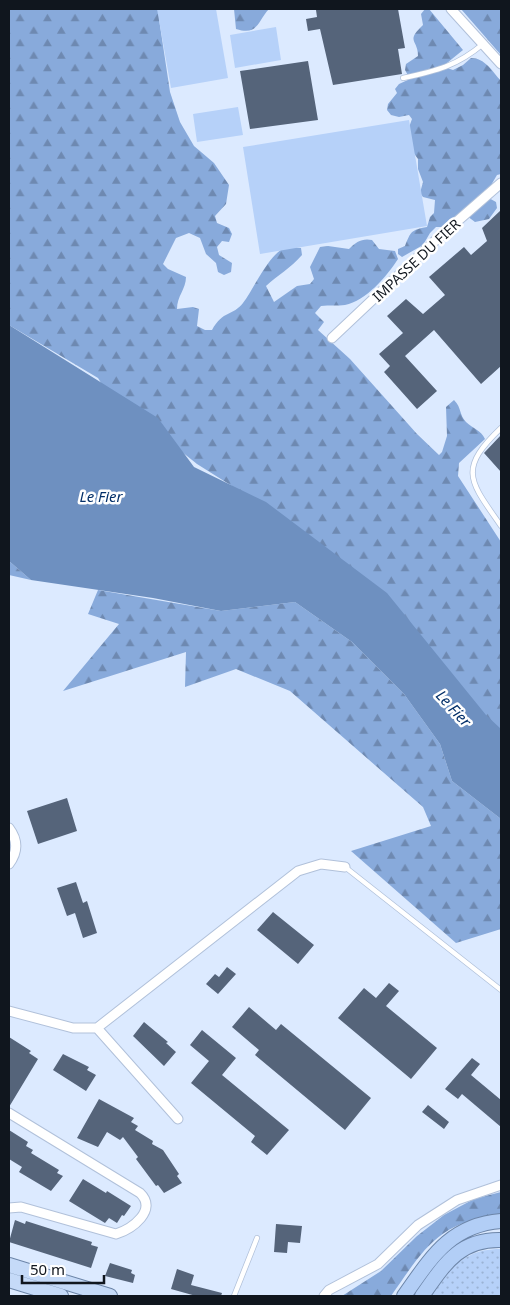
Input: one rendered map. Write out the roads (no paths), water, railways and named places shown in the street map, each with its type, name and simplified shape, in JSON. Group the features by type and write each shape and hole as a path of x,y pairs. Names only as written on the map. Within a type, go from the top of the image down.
{"highway":[{"path":"404,1296 432,1256 450,1239 464,1229 501,1221"},
{"path":"422,1296 445,1264 461,1249 474,1242 487,1239 501,1240"}],"main road":[{"path":"9,1265 110,1296"},
{"path":"9,1280 61,1296"}],"street":[{"path":"451,9 501,64"},
{"name":"IMPASSE DU FIER","path":"332,338 438,238 501,183"},
{"path":"9,828 16,837 16,856 9,864"},
{"path":"9,1011 74,1028 97,1028 298,871 320,864 345,867"},
{"path":"97,1028 178,1119"},
{"path":"9,1113 140,1193 145,1199 146,1207 141,1218 122,1232 116,1234 21,1206 9,1208"},
{"path":"324,1296 329,1290 378,1264 418,1225 457,1200 501,1185"}],"lane":[{"path":"403,78 465,59 483,44"},
{"path":"501,428 485,444 474,459 473,475 479,493 501,526"},
{"path":"345,867 501,990"},
{"path":"234,1296 257,1238"}],"water":[{"name":"Le Fier","path":"9,325 158,418 194,467 266,502 387,593 486,715 501,729 501,819 452,781 440,744 404,694 352,642 295,602 221,611 153,598 31,580 9,561"}]}
